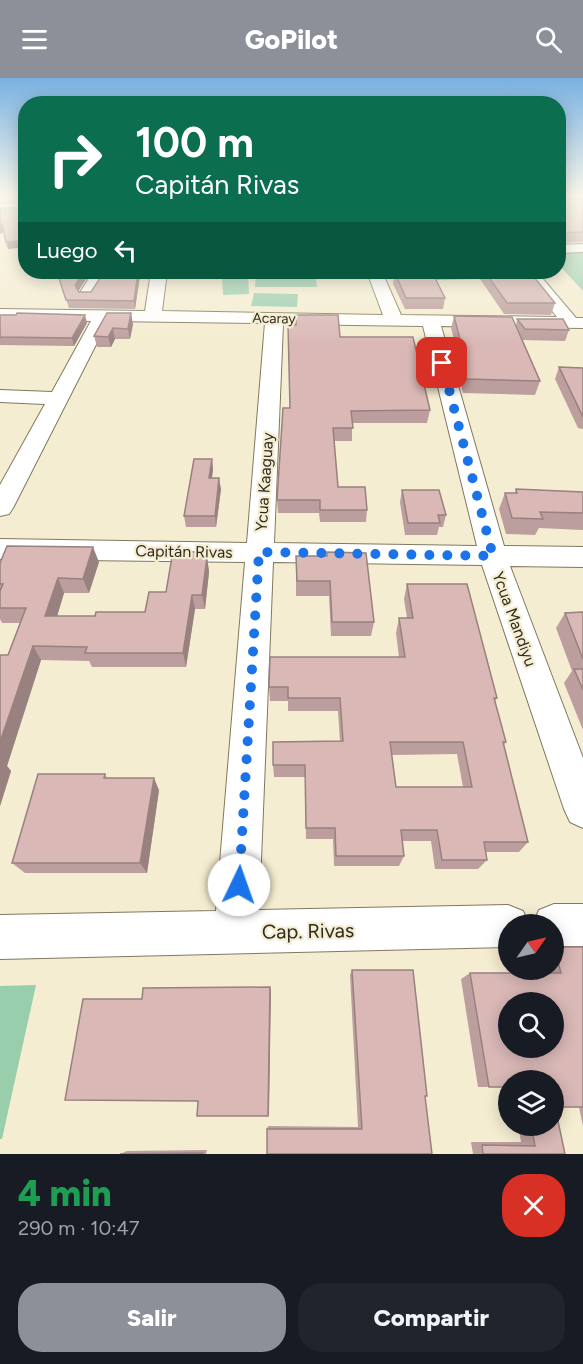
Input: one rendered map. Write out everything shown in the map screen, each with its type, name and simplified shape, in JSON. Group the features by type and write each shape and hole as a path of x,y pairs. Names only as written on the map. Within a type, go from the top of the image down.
{"street":[{"path":"566,249 583,248"},
{"path":"87,294 96,279"},
{"path":"153,316 158,279"},
{"path":"378,279 394,320"},
{"path":"536,279 577,323"},
{"name":"Acaray","path":"0,314 577,323"},
{"path":"0,508 102,316"},
{"name":"Ycua Kaaguay","path":"236,932 274,318"},
{"name":"Ycua Mandiyu","path":"430,321 493,556 583,809"},
{"path":"0,396 57,398"},
{"name":"Capitán Rivas","path":"0,549 583,557"},
{"path":"564,926 583,925"},
{"name":"Cap. Rivas","path":"0,937 498,926"}],"green space":[{"path":"566,252 583,252 583,291 566,273"},
{"path":"222,279 248,279 249,294 223,295"},
{"path":"256,279 316,279 317,287 255,287"},
{"path":"254,293 298,294 297,307 251,306"},
{"path":"36,985 2,1139 0,1139 0,986"}],"building":[{"path":"59,279 79,279 75,285 79,292 91,292 99,279 137,279 134,301 66,300"},
{"path":"398,279 436,279 445,298 406,298"},
{"path":"490,279 536,279 555,303 507,303"},
{"path":"17,313 85,315 72,338 0,337 0,315 16,315"},
{"path":"107,313 131,313 128,329 113,328 108,337 94,336"},
{"path":"296,315 338,315 340,337 413,337 430,410 351,411 353,428 333,428 338,487 365,487 367,510 320,510 320,500 277,500 283,408 290,408 288,325 296,325"},
{"path":"454,316 512,317 540,381 466,379 458,351 463,351"},
{"path":"517,319 563,319 569,330 525,329"},
{"path":"559,367 583,368 583,417"},
{"path":"194,459 212,459 209,478 219,478 215,516 184,516"},
{"path":"516,489 583,492 583,513 540,512 543,519 512,518 505,493 517,493"},
{"path":"402,490 439,490 446,515 438,515 440,523 408,523"},
{"path":"7,546 93,547 83,579 58,578 45,616 95,616 96,612 145,612 149,592 166,592 173,551 197,552 196,557 207,557 202,595 192,595 183,653 85,653 87,647 33,646 0,742 0,655 8,655 26,608 0,608 0,591 3,584 0,584 0,563"},
{"path":"327,552 366,553 374,622 332,622 330,581 297,581 296,556 327,556"},
{"path":"407,584 467,584 497,698 494,698 506,742 503,742 528,842 484,842 487,860 442,860 437,830 401,830 404,856 336,856 335,828 306,828 305,765 273,765 273,742 343,741 340,698 288,698 288,687 269,687 270,657 405,657 399,618 413,618","holes":["390,742 463,742 472,787 396,787"]},
{"path":"583,612 583,659 565,613"},
{"path":"574,669 583,669 583,690"},
{"path":"38,774 105,774 104,778 154,778 140,863 12,863"},
{"path":"564,947 583,947 583,1107 564,1107 564,1070 498,1070 498,1087 489,1087 470,973 498,973 498,980 564,980"},
{"path":"352,970 413,970 432,1154 267,1154 267,1129 362,1129"},
{"path":"270,987 268,1116 197,1116 198,1101 65,1100 83,999 142,999 143,988"},
{"path":"533,1136 561,1136 565,1154 483,1154 482,1145 535,1146"},
{"path":"203,1153 203,1154 120,1154"}],"route":[{"path":"239,885 259,552 493,556 442,363"}]}
